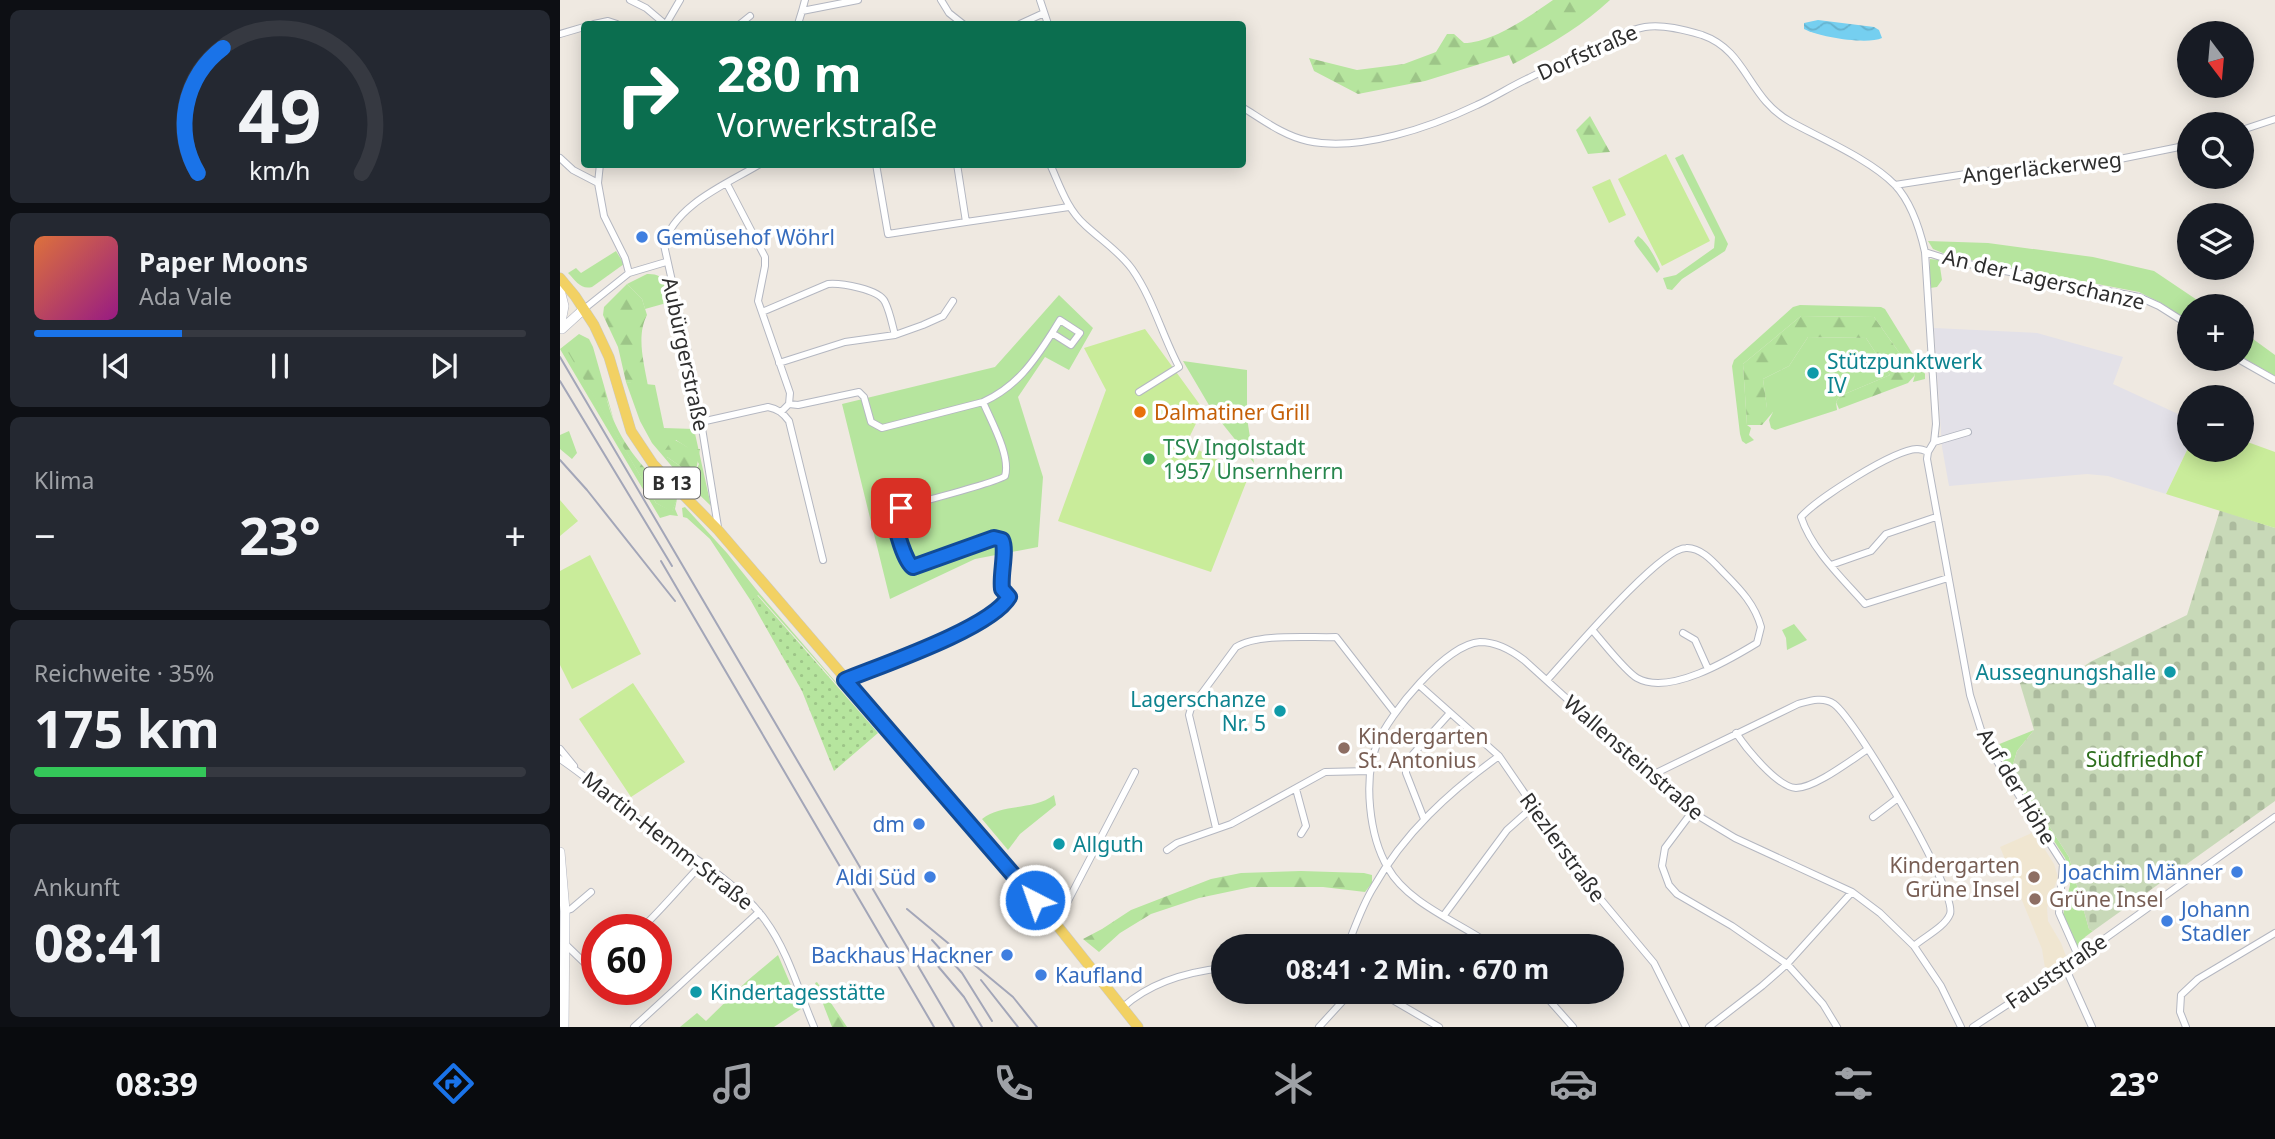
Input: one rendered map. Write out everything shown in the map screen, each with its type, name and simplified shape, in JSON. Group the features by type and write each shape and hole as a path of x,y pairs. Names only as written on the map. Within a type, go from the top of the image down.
{"main road":[{"name":"B 13","path":"560,278 584,309 605,349 625,415 653,464 718,530 1056,924 1138,1027"}],"street":[{"path":"629,0 646,8 661,21"},
{"path":"667,21 680,0"},
{"path":"799,21 805,0"},
{"path":"802,11 858,0"},
{"path":"941,0 948,13 959,21"},
{"path":"1040,0 1047,21"},
{"path":"1027,21 1044,13"},
{"path":"744,21 750,16"},
{"name":"Dorfstraße","path":"1246,109 1286,134 1309,141 1343,143 1378,138 1420,128 1470,109 1627,32 1642,27 1666,27 1704,36 1726,47 1735,56 1754,89 1775,113 1847,153 1895,185"},
{"path":"560,34 581,28"},
{"path":"2254,126 2275,119"},
{"name":"Angerläckerweg","path":"1895,185 1985,172 2100,163 2177,147"},
{"path":"560,158 573,170 598,183"},
{"path":"600,168 598,183 604,216 625,258 629,273"},
{"name":"Aubürgerstraße","path":"718,530 701,422 693,407 688,353 664,245 674,222 688,208 753,168"},
{"path":"877,168 888,234 1069,207"},
{"path":"958,168 966,222"},
{"path":"1053,168 1069,207 1085,226 1103,239 1131,268 1141,283 1180,367 1139,392"},
{"path":"727,184 765,257 758,301 790,393 789,404 782,412"},
{"name":"An der Lagerschanze","path":"1895,185 1913,215 1925,252 1953,261 2139,297 2177,317"},
{"path":"1925,252 1934,379 1934,442 1928,452 1912,450 1876,465 1801,517 1805,528 1831,565 1865,604 1948,578"},
{"name":"Aubürgerstraße","path":"584,309 629,273 666,262"},
{"path":"762,312 839,283 879,294 885,300 895,335"},
{"path":"560,290 565,306 560,329"},
{"path":"779,363 845,342 895,335 943,316 953,301"},
{"path":"560,329 584,309"},
{"path":"789,404 798,405 859,392 864,397 872,422 882,428 983,402 1017,381 1031,366 1052,333"},
{"path":"2254,368 2275,380"},
{"path":"845,680 980,621 996,612 1009,597 1002,589 1002,540 994,538 913,567 907,562 896,521 897,512 903,507 999,481 1005,476 1007,469 1001,446 983,402"},
{"path":"701,422 759,408 768,407 782,412 789,421 823,560"},
{"path":"1934,442 1968,432"},
{"name":"Auf der Höhe","path":"1928,452 1927,463 1936,517 1975,714 1993,755 2063,864 2059,914 2078,958"},
{"path":"1831,565 1871,551 1886,534 1936,517"},
{"path":"1547,680 1647,572 1676,550 1689,547 1714,562 1747,597 1761,627 1757,643 1708,669 1671,682 1657,683 1636,678 1593,631"},
{"path":"1683,634 1695,640 1708,669"},
{"path":"1216,828 1189,715 1191,708 1236,647 1244,642 1271,639 1336,637 1395,713"},
{"name":"Wallensteinstraße","path":"1387,867 1372,821 1369,799 1370,771 1377,744 1395,713 1449,656 1479,642 1497,645 1512,651 1547,680 1692,812 1735,838 1852,892 1880,913 1914,946 1941,986 1961,1027"},
{"name":"Riezlerstraße","path":"1419,685 1499,756 1590,887 1654,963 1686,1027"},
{"path":"1650,776 1798,704 1816,699 1833,703 1854,726 1898,798 1941,878 1951,905 1945,922 1914,946"},
{"path":"1424,819 1406,773 1406,762 1450,713"},
{"path":"1736,733 1765,767 1786,786 1794,788 1814,782 1868,750"},
{"name":"Martin-Hemm-Straße","path":"560,749 575,768"},
{"path":"1352,934 1364,905 1407,838 1455,789 1499,756"},
{"name":"Martin-Hemm-Straße","path":"560,759 732,887 759,912 782,949 814,1027"},
{"path":"1167,850 1177,843 1231,824 1325,772 1370,771"},
{"path":"1056,924 1135,772"},
{"path":"1296,789 1306,827 1301,834"},
{"path":"1872,817 1898,798"},
{"path":"1444,915 1507,830 1534,806"},
{"path":"1692,812 1665,848 1662,857 1664,876 1669,885 1677,894 1732,926 1787,964 1823,1004 1837,1027"},
{"name":"Fauststraße","path":"1973,1027 2078,958 2275,817"},
{"path":"560,852 565,911 564,1027"},
{"path":"657,914 701,865"},
{"path":"1387,867 1407,891 1474,934"},
{"path":"565,911 591,892"},
{"path":"1709,1027 1787,964 1852,892"},
{"path":"634,1027 759,912"},
{"path":"2186,1027 2180,1012 2181,995 2198,979 2275,933"},
{"path":"563,938 581,958"},
{"path":"2065,967 2092,1027"},
{"path":"1123,1007 1157,984 1211,970"},
{"path":"1319,1027 1340,1004"},
{"path":"1400,1004 1439,1027"},
{"path":"1553,1004 1573,1027"}],"shaded area":[{"path":"1934,328 2037,333 2123,357 2113,384 2177,413 2177,462 2181,462 2166,494 2108,476 2087,474 1949,486 1942,447"},
{"name":"Grüne Insel","path":"2034,832 2054,864 2058,877 2047,908 2048,921 2066,956 2048,969 2045,968 2042,949 2000,847"}],"green space":[{"path":"1553,0 1610,0 1564,35 1513,64 1509,55 1425,81 1358,94 1314,71 1309,58 1357,70 1404,64 1436,52 1447,34 1454,34 1464,43 1486,39 1510,28"},
{"path":"1590,116 1610,152 1588,154 1576,130"},
{"path":"1666,154 1710,241 1662,266 1618,179"},
{"path":"1683,154 1728,244 1725,251 1682,279 1672,290 1667,289 1663,278 1676,275 1714,248 1715,237 1675,158"},
{"path":"1610,179 1626,215 1609,223 1592,187"},
{"path":"1638,236 1656,260 1660,269 1657,273 1636,245 1634,241"},
{"path":"1928,241 1988,243 2093,257 2154,271 2188,294 2177,294 2177,314 2139,292 1950,256 1933,249"},
{"path":"616,251 624,264 592,287 582,286 568,273 576,268 581,273"},
{"path":"1930,259 1939,260 1942,280 1937,287 1930,288"},
{"path":"647,274 662,278 670,302 645,309 642,299 627,284"},
{"path":"627,284 642,299 647,315 641,341 648,386 626,382 618,347 603,315 604,307"},
{"path":"1059,295 1093,328 1069,370 1045,357 1018,397 1043,477 1038,547 975,559 890,599 842,404 995,367"},
{"path":"1800,305 1885,309 1925,374 1925,379 1913,382 1915,375 1874,317 1801,316 1743,364 1747,425 1751,428 1749,435 1754,440 1746,444 1740,434 1732,366 1734,360 1793,307"},
{"path":"1801,316 1874,317 1915,375 1908,383 1839,409 1836,402 1840,396 1890,375 1866,338 1808,337 1789,366 1763,379 1767,408 1772,405 1773,412 1762,425 1747,425 1743,364"},
{"name":"TSV Ingolstadt 1957 Unsernherrn","path":"1145,329 1203,409 1186,444 1249,475 1211,572 1058,521 1106,390 1084,348"},
{"path":"579,334 589,339 593,347 614,421 607,400 566,347 656,503 672,511 677,499 675,509 678,516 660,518 560,349"},
{"path":"1808,337 1866,338 1890,375 1840,396 1836,402 1837,410 1775,430 1771,428 1769,420 1773,412 1767,409 1763,379 1789,366"},
{"path":"2254,340 2275,355 2275,376 2254,364"},
{"path":"589,346 619,431 640,463 677,499 672,512 656,503 565,347"},
{"path":"1183,361 1247,370 1247,418 1254,463 1213,412"},
{"path":"626,382 655,385 664,428 694,429 711,506 680,476 652,443 640,421","holes":["676,440 691,450 699,464 696,471 683,468 667,457"]},
{"path":"569,431 577,453 572,459 560,449 560,435"},
{"path":"672,440 700,449 696,471 698,484 682,473 683,468 667,457 665,450"},
{"path":"2254,444 2275,452 2275,528 2166,494 2181,462 2254,462"},
{"path":"560,500 578,521 560,536"},
{"path":"685,507 879,732 758,595 751,601 710,539 683,517 682,508"},
{"name":"Südfriedhof","path":"2220,510 2275,528 2275,801 2093,931 2089,929 2069,857 2012,768 2017,751 2034,730 2018,677 2079,670 2090,662 2187,615"},
{"path":"590,555 641,654 572,689 560,665 560,571"},
{"path":"757,595 878,733 834,771 802,691 751,601"},
{"path":"1794,624 1807,640 1787,650 1782,630"},
{"path":"633,683 685,762 631,797 579,719"},
{"path":"2034,730 2017,751 2012,768 2069,857 2089,929 2093,931 2079,947 2063,915 2070,885 2065,858 1996,751 1997,745"},
{"path":"1054,795 1056,805 1020,834 1008,850 982,819 999,811 1046,800"},
{"path":"1241,873 1364,873 1372,875 1372,883 1365,892 1323,887 1251,887 1199,898 1151,914 1120,933 1099,952 1083,939 1131,910 1211,879"},
{"path":"778,955 801,1009 774,1027 680,1027 697,1013 706,1021"},
{"path":"817,982 847,1027 832,1027 815,983"}],"water":[{"path":"1818,20 1874,27 1879,30 1882,38 1866,41 1843,39 1804,29 1804,23"}],"railway":[{"path":"560,357 954,1027"},
{"path":"560,381 672,566"},
{"path":"560,460 675,601"},
{"path":"661,561 934,1027"},
{"path":"907,909 1013,997 1037,1027"},
{"path":"932,940 962,973 992,1021"},
{"path":"926,952 964,997 982,1027"},
{"path":"981,980 1018,1027"}],"place":[{"name":"Gemüsehof Wöhrl","path":"642,237"},
{"name":"Stützpunktwerk IV","path":"1813,373"},
{"name":"Dalmatiner Grill","path":"1140,412"},
{"name":"TSV Ingolstadt 1957 Unsernherrn","path":"1149,459"},
{"name":"Aussegnungshalle","path":"2170,672"},
{"name":"Lagerschanze Nr. 5","path":"1280,711"},
{"name":"Kindergarten St. Antonius","path":"1344,748"},
{"name":"dm","path":"919,824"},
{"name":"Allguth","path":"1059,844"},
{"name":"Joachim Männer","path":"2237,872"},
{"name":"Aldi Süd","path":"930,877"},
{"name":"Kindergarten Grüne Insel","path":"2034,877"},
{"name":"Grüne Insel","path":"2035,899"},
{"name":"Johann Stadler","path":"2167,921"},
{"name":"Backhaus Hackner","path":"1007,955"},
{"name":"Kaufland","path":"1041,975"},
{"name":"Kindertagesstätte","path":"696,992"}],"route":[{"path":"901,508 895,518 907,562 913,567 994,538 1002,540 1002,589 1009,597 996,612 958,632 845,680 1035,900"}]}
